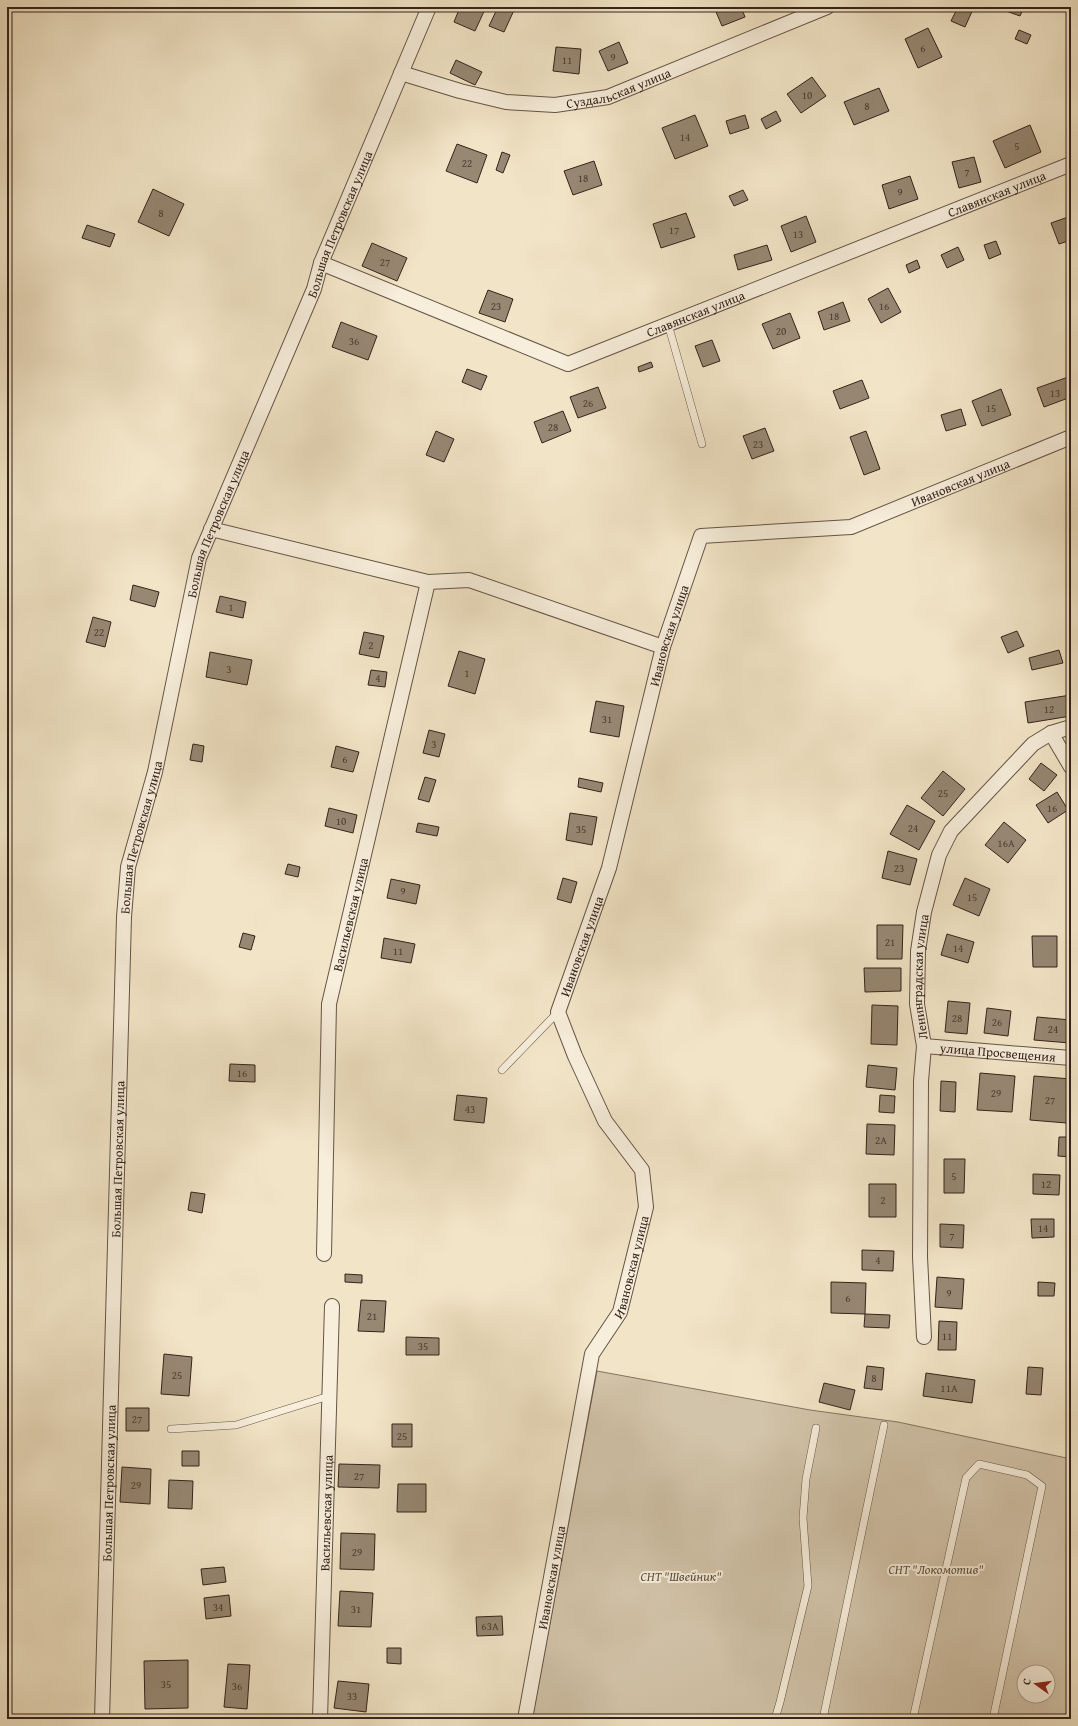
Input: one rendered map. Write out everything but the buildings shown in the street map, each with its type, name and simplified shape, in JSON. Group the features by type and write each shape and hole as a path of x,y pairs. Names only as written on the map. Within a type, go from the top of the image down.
{"street":[{"name":"Большая Петровская улица","path":"102,1719 124,916 128,867 155,772 199,558 314,289 321,263 429,7"},
{"name":"Суздальская улица","path":"401,73 460,91 506,102 555,105 608,97 827,7"},
{"name":"Славянская улица","path":"321,263 568,364 1071,164"},
{"name":"Ивановская улица","path":"525,1719 592,1354 620,1312 646,1207 642,1170 605,1121 574,1056 558,1012 609,868 663,647 701,536 851,528 1071,437"},
{"path":"211,529 428,582 469,580 663,647"},
{"name":"Васильевская улица","path":"324,1254 329,1004 428,582"},
{"name":"Ленинградская улица","path":"924,1337 920,1257 921,1081 924,1046 917,1004 918,951 924,912 939,855 951,831 1033,744 1051,733 1071,727"},
{"path":"1051,733 1071,766"},
{"name":"улица Просвещения","path":"924,1046 1071,1058"},
{"name":"Васильевская улица","path":"320,1719 332,1306"}],"lane":[{"path":"668,324 702,444"},
{"path":"502,1070 558,1012"},
{"path":"171,1429 236,1424 329,1396"},
{"path":"823,1719 884,1424"},
{"path":"775,1719 808,1586 803,1518 806,1479 816,1428"},
{"path":"913,1719 966,1478 979,1464 1027,1475 1042,1486 993,1719"}],"green space":[{"path":"597,1371 810,1410 898,1422 1071,1459 1071,1719 532,1719"}],"park label":[{"name":"СНТ \"Локомотив\"","path":"936,1569"},
{"name":"СНТ \"Швейник\"","path":"681,1576"}]}
